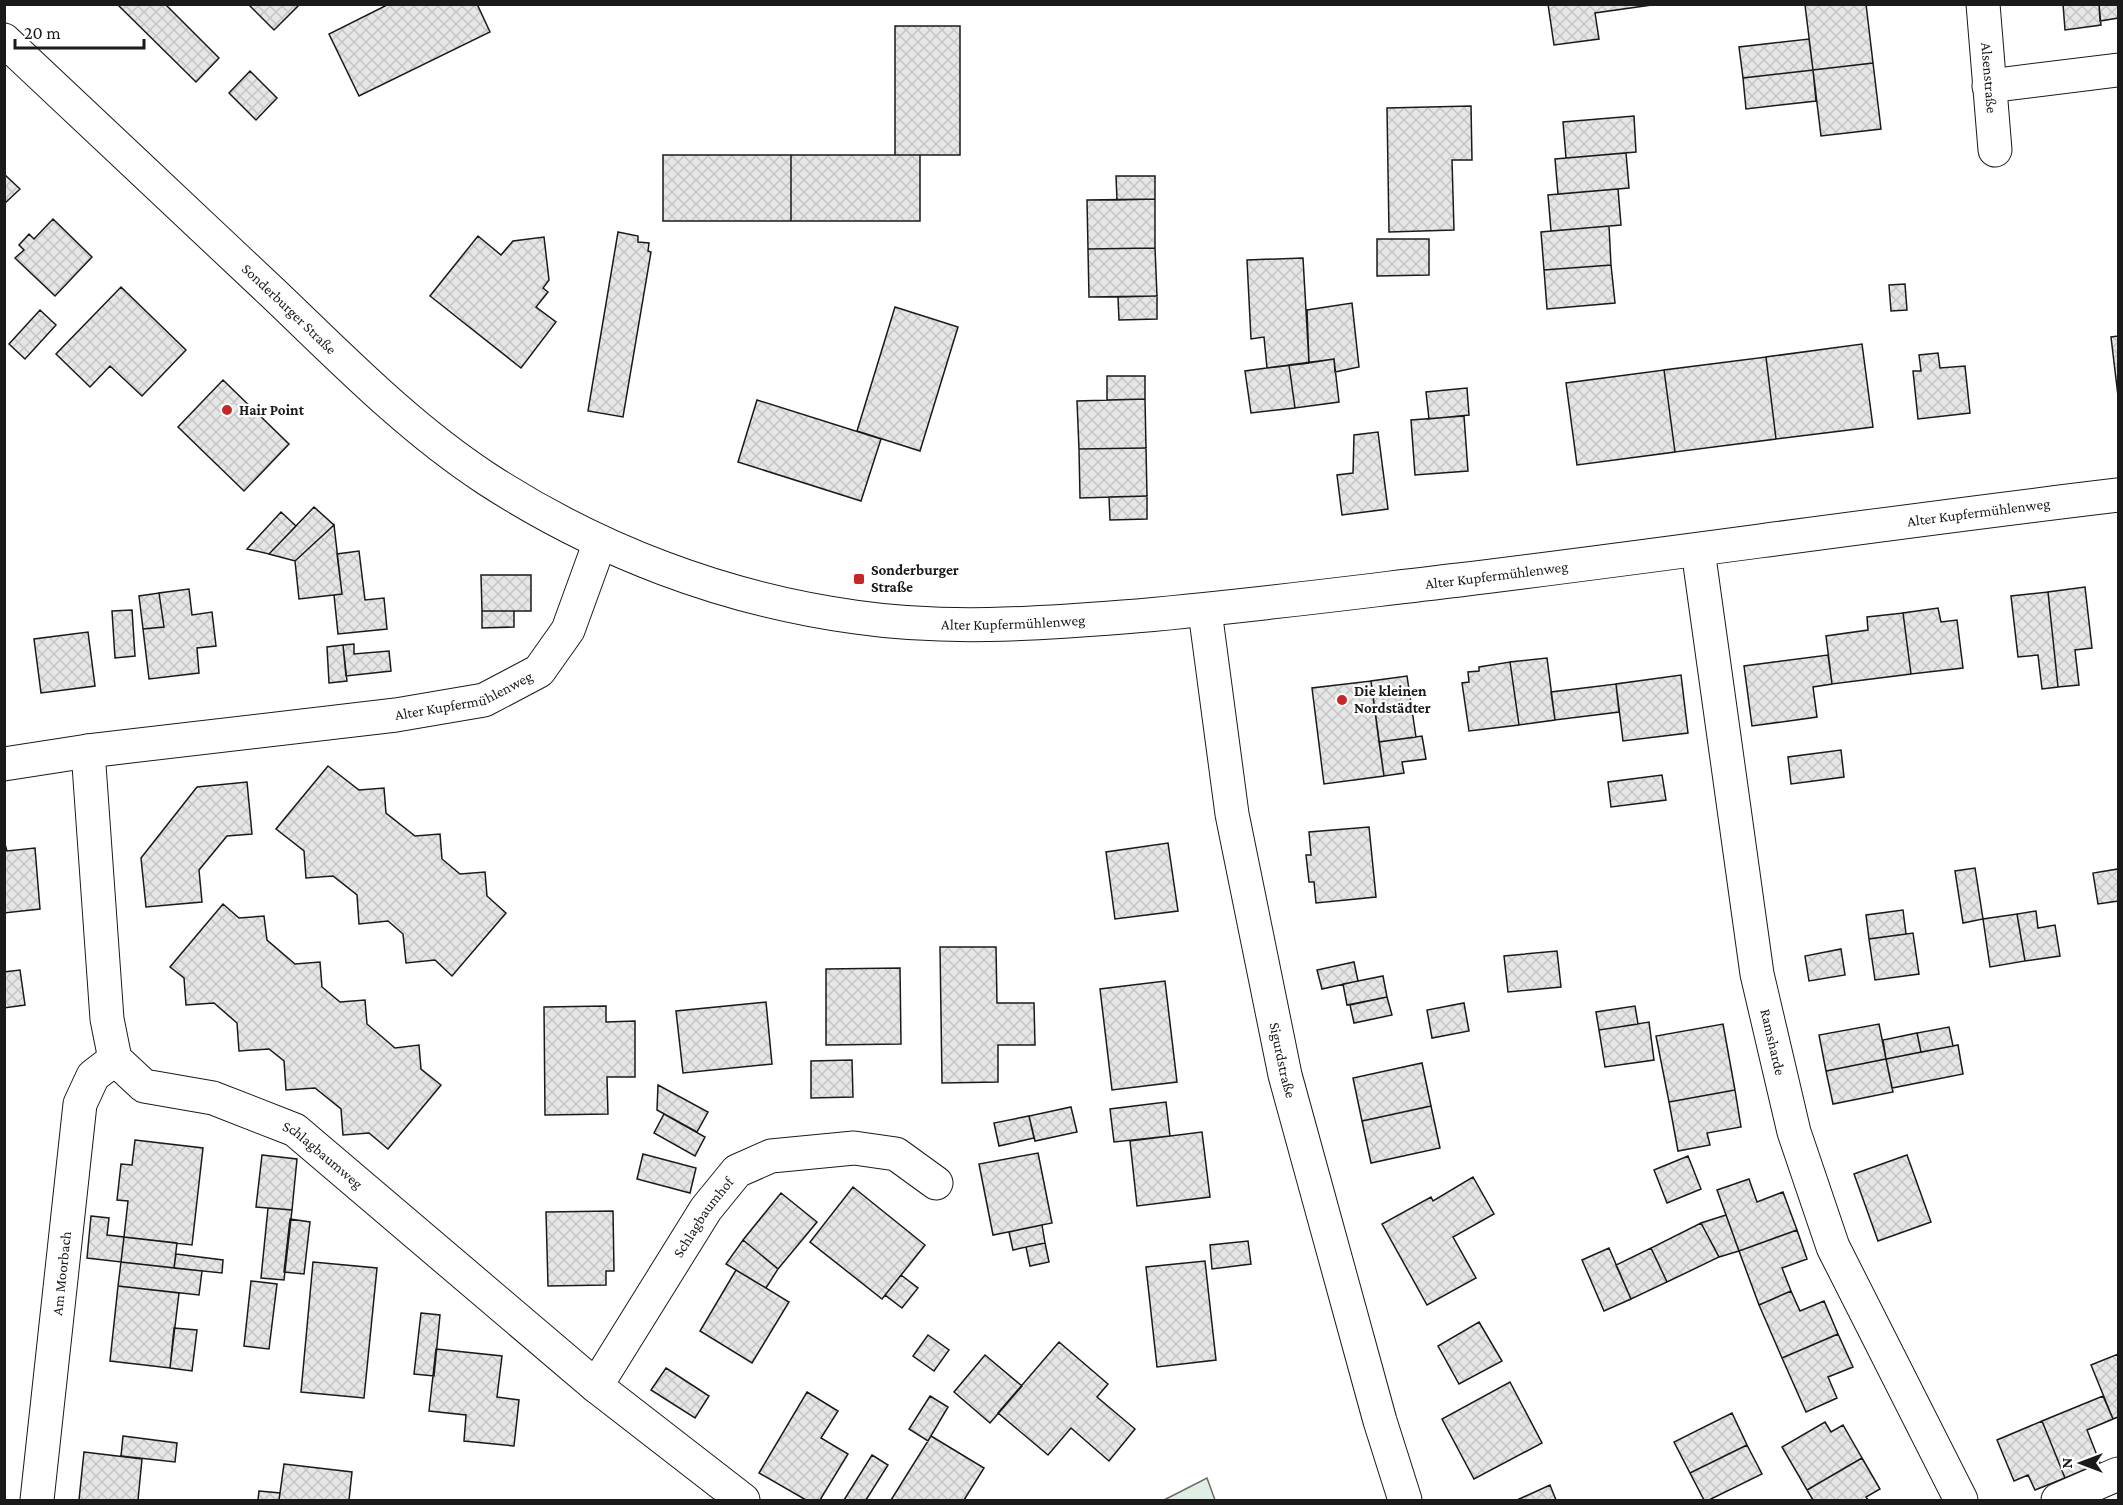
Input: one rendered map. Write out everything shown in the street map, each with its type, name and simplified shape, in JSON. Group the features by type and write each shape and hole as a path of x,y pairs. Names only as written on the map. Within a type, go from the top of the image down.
{"street":[{"name":"Alsenstraße","path":"1983,4 1995,150"},
{"name":"Sonderburger Straße","path":"4,40 429,437 488,479 600,543"},
{"path":"1989,87 2118,70"},
{"name":"Alter Kupfermühlenweg","path":"4,764 88,751 396,715 484,700 539,671 568,630 600,543 703,583 780,604 859,618 940,624 1042,624 1204,611 2118,495"},
{"name":"Ramsharde","path":"1698,550 1757,974 1794,1132 1833,1247 1961,1500"},
{"name":"Sigurdstraße","path":"1204,611 1232,814 1285,1075 1380,1421 1405,1500"},
{"path":"88,751 107,1019 115,1059"},
{"name":"Schlagbaumweg","path":"115,1059 144,1086 213,1098 295,1130 596,1386 743,1500"},
{"name":"Am Moorbach","path":"37,1500 80,1104 93,1076 115,1059"},
{"name":"Schlagbaumhof","path":"596,1386 706,1209 737,1171 771,1156 854,1148 896,1154 936,1183"},
{"path":"2058,1500 2118,1474"}],"green space":[{"path":"1207,1478 1215,1500 1164,1500"}],"building":[{"path":"117,4 165,4 219,58 196,82"},
{"path":"248,4 297,4 298,6 274,30"},
{"path":"389,4 477,4 490,32 359,96 329,34"},
{"path":"1548,4 1659,4 1595,13 1599,39 1554,45"},
{"path":"1866,4 1873,63 1813,70 1805,5"},
{"path":"2063,4 2099,4 2101,25 2065,30"},
{"path":"2099,4 2118,4 2118,18 2100,21"},
{"path":"895,26 960,26 960,155 895,155"},
{"path":"1809,39 1813,70 1743,78 1739,47"},
{"path":"1873,63 1881,129 1821,136 1813,70"},
{"path":"1813,70 1816,101 1746,109 1743,78"},
{"path":"250,71 277,98 256,120 229,93"},
{"path":"1471,106 1472,160 1452,160 1454,230 1389,232 1387,108"},
{"path":"1634,116 1636,152 1566,158 1563,122"},
{"path":"1626,153 1629,188 1558,194 1555,159"},
{"path":"663,155 791,155 791,221 663,221"},
{"path":"791,155 920,155 920,221 791,221"},
{"path":"4,174 20,189 4,204"},
{"path":"1116,176 1155,176 1155,199 1117,200"},
{"path":"1618,189 1621,225 1551,231 1548,195"},
{"path":"1155,199 1155,248 1088,249 1087,200"},
{"path":"53,219 92,257 55,296 15,258 24,250 19,245 29,234 34,239"},
{"path":"1609,226 1611,265 1544,270 1541,232"},
{"path":"618,232 638,236 638,242 649,243 648,251 651,252 623,417 588,411"},
{"path":"478,236 501,255 513,241 544,237 549,280 543,288 548,292 536,307 556,322 521,368 430,296"},
{"path":"1377,239 1429,239 1429,275 1377,276"},
{"path":"1155,248 1157,296 1089,297 1088,249"},
{"path":"1303,258 1309,363 1267,368 1264,337 1251,339 1247,260"},
{"path":"1611,265 1615,303 1547,309 1544,270"},
{"path":"1905,284 1907,310 1891,311 1889,285"},
{"path":"121,287 186,350 142,396 110,366 90,387 56,354"},
{"path":"1157,296 1157,319 1119,320 1118,297"},
{"path":"1352,303 1359,367 1335,372 1334,359 1309,363 1307,310"},
{"path":"895,307 958,327 920,451 857,431"},
{"path":"40,310 56,325 25,359 9,344"},
{"path":"2118,336 2118,396 2111,337"},
{"path":"1862,344 1873,427 1776,439 1766,357"},
{"path":"1938,353 1940,368 1965,366 1970,413 1918,419 1913,371 1921,371 1919,355"},
{"path":"1766,357 1776,439 1675,452 1664,370"},
{"path":"1334,359 1339,402 1295,408 1289,365"},
{"path":"1289,365 1295,408 1251,413 1245,371"},
{"path":"1664,370 1675,452 1577,465 1566,383"},
{"path":"1107,376 1145,376 1145,399 1107,400"},
{"path":"223,380 289,444 244,491 178,427"},
{"path":"1467,388 1469,415 1429,419 1426,392"},
{"path":"1145,399 1146,448 1079,449 1077,401"},
{"path":"757,400 881,439 861,501 738,462"},
{"path":"1464,416 1468,471 1415,475 1411,420"},
{"path":"1378,432 1388,509 1342,515 1337,475 1353,473 1354,435"},
{"path":"1146,448 1147,496 1080,498 1079,449"},
{"path":"1147,496 1147,519 1110,520 1109,497"},
{"path":"314,507 334,525 295,561 269,554"},
{"path":"281,512 296,526 269,554 247,549"},
{"path":"334,525 342,594 299,599 295,561"},
{"path":"359,551 365,600 384,598 387,629 338,634 334,595 342,594 337,554"},
{"path":"481,575 531,575 531,611 482,611"},
{"path":"2085,587 2092,648 2075,650 2079,685 2058,687 2048,592"},
{"path":"189,589 192,615 212,612 216,646 197,648 199,673 149,679 143,629 164,627 159,593"},
{"path":"2048,592 2058,687 2042,689 2038,655 2018,657 2011,596"},
{"path":"159,593 164,627 143,629 139,596"},
{"path":"1938,608 1941,622 1957,620 1963,668 1911,674 1903,613"},
{"path":"132,610 135,656 115,658 112,611"},
{"path":"482,611 514,611 514,627 482,628"},
{"path":"1903,613 1911,674 1832,684 1826,636 1868,630 1867,617"},
{"path":"88,632 95,686 41,693 34,639"},
{"path":"354,644 354,654 389,651 391,671 346,676 343,645"},
{"path":"343,645 347,681 329,683 327,647"},
{"path":"1828,655 1832,684 1813,687 1817,717 1752,726 1744,666"},
{"path":"1547,658 1555,720 1519,725 1510,662"},
{"path":"1510,662 1519,725 1469,731 1462,683 1469,682 1468,672 1479,671 1479,667"},
{"path":"1681,675 1688,733 1623,741 1616,684"},
{"path":"1407,676 1416,737 1379,742 1371,681"},
{"path":"1371,681 1384,776 1324,784 1312,688"},
{"path":"1616,684 1619,712 1555,720 1551,692"},
{"path":"1422,736 1426,759 1402,762 1404,773 1384,776 1379,742"},
{"path":"1841,750 1844,777 1791,784 1788,757"},
{"path":"328,766 359,790 384,788 386,813 415,836 440,834 442,859 460,874 485,872 487,896 506,913 452,976 435,960 406,963 403,934 388,921 359,924 357,895 333,876 306,878 304,851 276,829"},
{"path":"1662,775 1666,800 1611,807 1608,782"},
{"path":"247,782 252,834 227,836 199,870 202,902 146,907 141,858 197,787"},
{"path":"1369,827 1376,897 1316,903 1314,882 1309,882 1306,855 1311,855 1309,832"},
{"path":"4,841 7,851 35,848 40,909 4,913"},
{"path":"1168,843 1178,911 1115,919 1106,852"},
{"path":"1975,868 1983,919 1963,923 1955,871"},
{"path":"2118,869 2118,901 2098,904 2093,873"},
{"path":"223,904 239,918 264,916 267,940 295,964 320,962 322,987 340,1002 365,1000 367,1024 395,1048 419,1045 421,1069 441,1085 388,1149 369,1133 343,1135 341,1109 315,1088 286,1090 284,1061 269,1049 239,1051 237,1023 214,1003 186,1005 184,978 170,967"},
{"path":"1903,910 1906,934 1869,939 1866,915"},
{"path":"2036,911 2038,928 2055,925 2060,956 2025,961 2017,914"},
{"path":"2017,914 2025,961 1990,967 1983,919"},
{"path":"1913,933 1919,974 1875,980 1869,939"},
{"path":"940,947 996,947 997,1003 1034,1003 1035,1045 998,1045 998,1082 942,1083"},
{"path":"1841,949 1845,975 1809,981 1805,956"},
{"path":"1557,951 1561,987 1508,992 1504,956"},
{"path":"1354,962 1358,981 1322,989 1317,970"},
{"path":"900,968 901,1044 826,1045 826,969"},
{"path":"20,970 25,1005 4,1008 4,972"},
{"path":"1383,976 1387,997 1347,1005 1343,984"},
{"path":"1165,981 1177,1082 1112,1090 1100,989"},
{"path":"1387,997 1392,1015 1354,1023 1350,1005"},
{"path":"766,1002 772,1064 683,1073 676,1011"},
{"path":"1464,1003 1469,1031 1432,1038 1427,1010"},
{"path":"606,1006 606,1022 635,1021 635,1077 607,1077 608,1114 545,1115 544,1007"},
{"path":"1635,1006 1638,1024 1599,1030 1596,1012"},
{"path":"1649,1022 1654,1060 1605,1067 1599,1030"},
{"path":"1723,1024 1735,1090 1669,1102 1656,1036"},
{"path":"1879,1024 1886,1059 1826,1071 1819,1035"},
{"path":"1949,1027 1953,1046 1921,1052 1917,1033"},
{"path":"1917,1033 1921,1052 1886,1059 1883,1040"},
{"path":"1958,1045 1963,1074 1892,1088 1886,1059"},
{"path":"1886,1059 1893,1092 1833,1104 1826,1071"},
{"path":"852,1060 853,1097 811,1098 811,1061"},
{"path":"1422,1063 1431,1106 1362,1121 1353,1078"},
{"path":"658,1085 708,1112 697,1132 657,1110"},
{"path":"1735,1090 1741,1127 1707,1133 1710,1145 1678,1151 1669,1102"},
{"path":"1166,1102 1170,1136 1114,1142 1110,1109"},
{"path":"1431,1106 1440,1148 1371,1163 1362,1121"},
{"path":"1071,1107 1077,1132 1035,1141 1029,1116"},
{"path":"664,1114 705,1137 695,1156 654,1133"},
{"path":"1029,1116 1034,1138 999,1146 994,1123"},
{"path":"1202,1132 1210,1197 1137,1206 1130,1141"},
{"path":"135,1140 203,1148 192,1245 124,1237 128,1201 117,1200 121,1164 132,1165"},
{"path":"1038,1153 1052,1223 993,1235 979,1164"},
{"path":"643,1154 696,1168 690,1193 637,1179"},
{"path":"262,1155 297,1159 292,1210 256,1207"},
{"path":"1907,1155 1931,1222 1878,1241 1854,1174"},
{"path":"1688,1156 1701,1189 1667,1203 1654,1170"},
{"path":"1473,1177 1494,1214 1453,1237 1476,1278 1427,1305 1382,1224 1431,1197 1433,1201"},
{"path":"1749,1179 1757,1202 1783,1192 1797,1230 1739,1251 1717,1190"},
{"path":"853,1187 925,1245 882,1299 810,1242"},
{"path":"781,1193 817,1222 778,1269 743,1240"},
{"path":"268,1208 292,1210 284,1280 261,1278"},
{"path":"613,1211 614,1271 606,1271 606,1285 548,1286 546,1212"},
{"path":"1726,1215 1739,1251 1719,1257 1701,1223"},
{"path":"91,1216 109,1218 107,1235 124,1237 121,1262 87,1258"},
{"path":"290,1219 310,1222 304,1274 284,1272"},
{"path":"1701,1223 1719,1257 1667,1282 1651,1248"},
{"path":"1042,1225 1045,1243 1013,1250 1009,1232"},
{"path":"1797,1230 1807,1259 1782,1268 1791,1291 1759,1305 1739,1251"},
{"path":"124,1237 177,1243 174,1268 121,1262"},
{"path":"743,1240 778,1269 766,1288 726,1264"},
{"path":"1248,1241 1251,1264 1212,1269 1210,1245"},
{"path":"1045,1243 1049,1262 1030,1266 1026,1247"},
{"path":"1609,1248 1631,1299 1604,1311 1582,1260"},
{"path":"1651,1248 1667,1282 1631,1299 1616,1265"},
{"path":"176,1254 223,1260 222,1273 174,1268"},
{"path":"1205,1261 1216,1360 1157,1367 1146,1267"},
{"path":"121,1262 202,1271 199,1295 118,1286"},
{"path":"313,1262 377,1268 364,1398 301,1392"},
{"path":"736,1270 789,1302 752,1363 700,1331"},
{"path":"901,1275 918,1288 902,1308 885,1295"},
{"path":"251,1281 277,1284 269,1349 244,1346"},
{"path":"118,1286 179,1293 170,1368 110,1361"},
{"path":"1791,1291 1800,1311 1824,1301 1838,1334 1782,1358 1759,1305"},
{"path":"421,1313 440,1315 434,1376 414,1374"},
{"path":"1479,1322 1502,1361 1459,1384 1438,1346"},
{"path":"174,1328 197,1330 192,1371 170,1368"},
{"path":"1838,1334 1853,1367 1828,1377 1837,1398 1806,1412 1782,1358"},
{"path":"928,1335 949,1350 934,1371 913,1356"},
{"path":"1059,1342 1108,1384 1097,1397 1135,1429 1109,1461 1071,1428 1048,1455 998,1413"},
{"path":"436,1349 502,1356 497,1397 519,1400 514,1446 464,1441 466,1415 429,1411"},
{"path":"2118,1354 2118,1417 2113,1419 2091,1365"},
{"path":"985,1355 1022,1386 990,1423 954,1392"},
{"path":"666,1368 709,1396 695,1418 651,1390"},
{"path":"1510,1382 1542,1443 1474,1479 1442,1419"},
{"path":"807,1392 838,1411 821,1438 848,1454 820,1500 806,1500 759,1473"},
{"path":"930,1396 948,1407 928,1441 909,1429"},
{"path":"2103,1396 2113,1419 2087,1430 2100,1463 2065,1478 2042,1421"},
{"path":"1732,1413 1747,1445 1690,1473 1674,1442"},
{"path":"2042,1421 2065,1478 2035,1490 2028,1475 2014,1481 1997,1440"},
{"path":"1825,1422 1831,1432 1843,1425 1862,1458 1807,1490 1782,1447"},
{"path":"123,1436 177,1443 175,1462 121,1456"},
{"path":"931,1436 984,1468 964,1500 891,1500"},
{"path":"1747,1445 1762,1474 1709,1500 1704,1500 1690,1473"},
{"path":"84,1452 142,1459 138,1500 79,1500"},
{"path":"872,1455 888,1465 866,1500 844,1500"},
{"path":"1862,1458 1880,1489 1866,1497 1868,1500 1813,1500 1807,1490"},
{"path":"284,1464 352,1472 349,1500 279,1500"},
{"path":"1550,1485 1556,1500 1517,1500"},
{"path":"259,1491 280,1493 279,1500 258,1500"}],"place":[{"name":"Hair Point","path":"227,410"},
{"name":"Sonderburger Straße","path":"859,579"},
{"name":"Die kleinen Nordstädter","path":"1342,700"}]}
